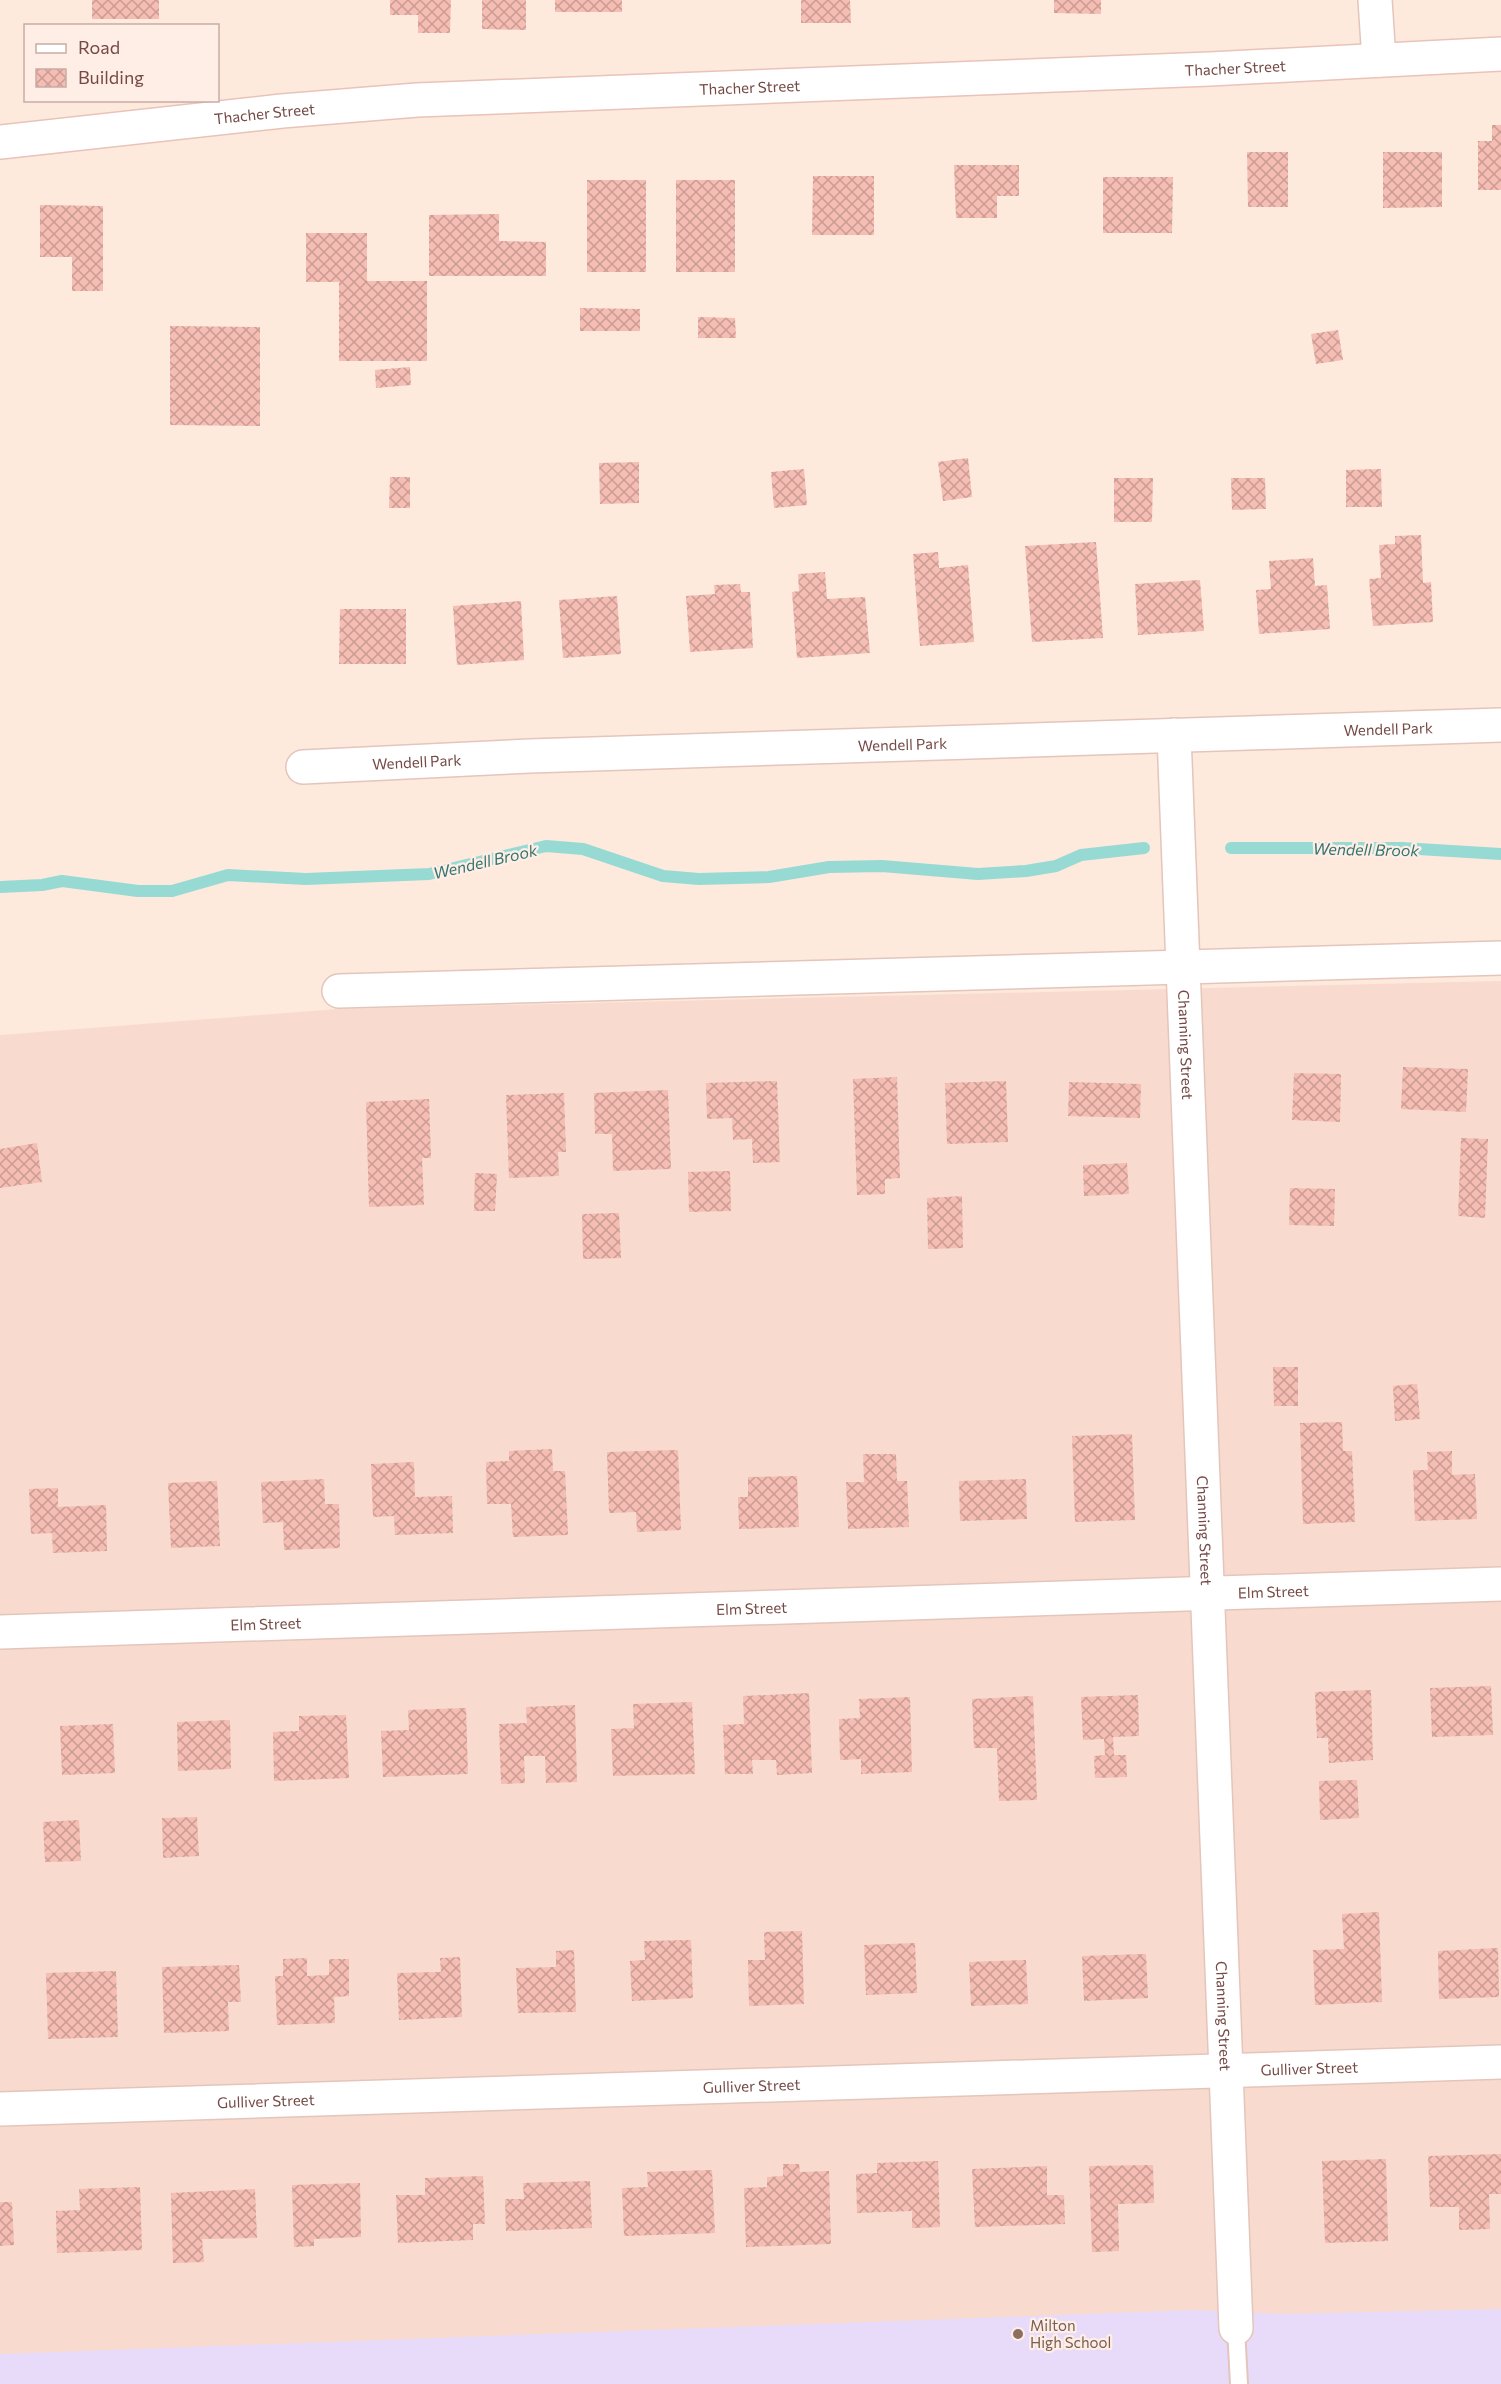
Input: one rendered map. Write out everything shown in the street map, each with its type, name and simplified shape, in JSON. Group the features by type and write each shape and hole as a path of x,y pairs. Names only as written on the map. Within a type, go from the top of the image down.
{"street":[{"path":"1375,0 1379,60"},
{"name":"Thacher Street","path":"0,142 282,111 417,100 1501,54"},
{"name":"Wendell Park","path":"303,767 530,756 1501,725"},
{"name":"Channing Street","path":"1174,735 1236,2328"},
{"path":"339,991 1501,957"},
{"name":"Elm Street","path":"0,1632 1501,1584"},
{"name":"Gulliver Street","path":"0,2109 1501,2062"}],"lane":[{"path":"1236,2328 1239,2384"}],"shaded area":[{"path":"1501,981 1501,2312 0,2356 0,1035 337,1009"},
{"name":"Milton High School","path":"1501,2309 1501,2384 0,2384 0,2354 1193,2310 1282,2314"}],"building":[{"path":"92,0 159,0 159,19 92,19"},
{"path":"390,0 451,0 450,33 418,33 418,15 390,15"},
{"path":"482,0 526,0 526,30 482,29"},
{"path":"555,0 622,0 622,12 555,12"},
{"path":"801,0 850,0 851,23 801,23"},
{"path":"1054,0 1101,0 1101,14 1054,13"},
{"path":"1492,125 1501,125 1501,190 1478,190 1478,141 1492,141"},
{"path":"1247,152 1288,152 1288,207 1248,207"},
{"path":"1383,152 1442,152 1442,207 1383,208"},
{"path":"954,165 1019,165 1019,196 997,196 997,218 956,218"},
{"path":"813,176 874,176 874,235 812,235"},
{"path":"1103,177 1173,177 1172,233 1103,233"},
{"path":"587,180 646,180 646,272 587,272"},
{"path":"676,180 735,180 735,272 676,272"},
{"path":"40,205 103,206 103,291 72,291 72,257 40,257"},
{"path":"499,214 499,241 546,242 546,276 429,276 429,215"},
{"path":"306,233 367,233 367,281 427,281 427,361 339,361 339,282 306,282"},
{"path":"580,308 640,309 640,331 580,331"},
{"path":"698,317 735,318 736,338 698,338"},
{"path":"170,326 260,327 260,426 170,425"},
{"path":"1338,330 1343,360 1316,364 1311,334"},
{"path":"410,367 411,385 376,388 375,370"},
{"path":"968,458 972,497 943,501 938,462"},
{"path":"639,462 639,503 600,504 599,463"},
{"path":"804,469 807,505 774,508 771,472"},
{"path":"1381,469 1382,507 1346,507 1346,470"},
{"path":"390,477 410,477 410,508 389,508"},
{"path":"1114,478 1153,478 1152,522 1114,522"},
{"path":"1231,478 1265,478 1266,509 1232,510"},
{"path":"1421,535 1423,583 1431,582 1433,622 1373,626 1369,579 1381,578 1379,545 1395,544 1395,536"},
{"path":"1096,542 1103,638 1032,642 1025,546"},
{"path":"938,552 939,568 968,565 974,642 920,646 913,554"},
{"path":"1313,558 1315,586 1327,585 1330,629 1259,634 1256,590 1271,589 1269,561"},
{"path":"825,572 827,599 865,597 870,653 797,658 792,592 799,591 798,574"},
{"path":"1200,580 1204,631 1138,635 1135,584"},
{"path":"740,584 741,592 750,592 753,648 690,652 686,596 715,594 714,585"},
{"path":"617,596 621,654 563,658 559,600"},
{"path":"521,601 524,660 457,665 453,606"},
{"path":"340,609 406,609 406,664 339,664"},
{"path":"1403,1067 1468,1069 1466,1112 1401,1109"},
{"path":"1294,1073 1341,1074 1340,1122 1292,1120"},
{"path":"897,1077 900,1178 885,1179 885,1194 857,1195 853,1079"},
{"path":"777,1081 780,1162 753,1163 752,1139 733,1140 732,1118 707,1119 706,1083"},
{"path":"1006,1081 1008,1142 947,1144 945,1083"},
{"path":"1069,1082 1141,1084 1140,1118 1068,1116"},
{"path":"668,1090 671,1169 613,1171 612,1134 595,1134 594,1093"},
{"path":"564,1093 566,1152 558,1152 559,1176 509,1178 506,1095"},
{"path":"429,1099 431,1158 422,1158 424,1205 369,1207 366,1102"},
{"path":"1461,1138 1488,1139 1485,1218 1458,1216"},
{"path":"37,1143 42,1182 0,1188 0,1149"},
{"path":"1127,1163 1129,1194 1084,1196 1083,1165"},
{"path":"730,1171 731,1211 689,1212 688,1172"},
{"path":"475,1173 497,1174 495,1211 474,1211"},
{"path":"1290,1188 1335,1189 1334,1226 1289,1225"},
{"path":"962,1196 963,1248 928,1249 927,1198"},
{"path":"619,1213 621,1258 583,1259 582,1214"},
{"path":"1273,1367 1298,1367 1298,1406 1274,1406"},
{"path":"1417,1384 1420,1419 1395,1421 1393,1386"},
{"path":"1342,1422 1343,1451 1352,1451 1355,1522 1303,1524 1300,1423"},
{"path":"1132,1434 1135,1520 1075,1522 1072,1436"},
{"path":"552,1449 553,1471 565,1471 568,1535 513,1537 511,1504 487,1504 486,1462 509,1461 509,1451"},
{"path":"678,1450 681,1530 637,1532 636,1512 609,1513 607,1452"},
{"path":"1452,1451 1452,1475 1475,1474 1477,1519 1415,1521 1413,1470 1428,1470 1427,1452"},
{"path":"863,1454 896,1454 897,1481 907,1481 909,1527 848,1529 846,1482 864,1482"},
{"path":"414,1462 415,1497 452,1496 453,1533 395,1535 394,1516 373,1517 371,1464"},
{"path":"797,1476 799,1527 739,1529 738,1497 748,1497 748,1477"},
{"path":"324,1479 325,1504 339,1504 340,1548 284,1550 283,1522 263,1523 261,1482"},
{"path":"1026,1479 1027,1519 960,1521 959,1481"},
{"path":"217,1481 220,1546 171,1548 168,1483"},
{"path":"58,1488 58,1507 106,1505 107,1551 53,1553 52,1533 31,1534 29,1489"},
{"path":"1491,1686 1493,1735 1432,1737 1430,1688"},
{"path":"1371,1690 1373,1760 1329,1763 1328,1738 1317,1738 1315,1692"},
{"path":"809,1693 812,1773 777,1775 776,1760 752,1760 753,1774 725,1774 723,1725 744,1724 743,1696"},
{"path":"1138,1695 1139,1736 1113,1737 1114,1755 1126,1755 1127,1777 1095,1778 1094,1756 1105,1755 1104,1739 1083,1740 1081,1697"},
{"path":"1033,1696 1037,1800 999,1801 997,1748 974,1748 972,1699"},
{"path":"910,1697 912,1772 861,1774 861,1759 840,1760 839,1719 860,1718 859,1699"},
{"path":"692,1702 695,1774 613,1776 611,1729 634,1728 633,1704"},
{"path":"575,1705 577,1782 546,1783 545,1756 524,1756 525,1783 501,1784 499,1724 527,1723 526,1707"},
{"path":"466,1708 468,1774 383,1777 381,1731 409,1730 408,1710"},
{"path":"346,1715 349,1778 274,1781 273,1732 299,1731 299,1716"},
{"path":"230,1720 231,1769 178,1771 177,1722"},
{"path":"113,1724 115,1773 62,1775 60,1726"},
{"path":"1357,1780 1359,1818 1320,1820 1319,1781"},
{"path":"197,1817 199,1856 163,1858 162,1818"},
{"path":"79,1820 81,1861 45,1862 43,1822"},
{"path":"1379,1912 1382,2002 1315,2005 1313,1950 1344,1949 1342,1914"},
{"path":"802,1931 804,2004 749,2006 748,1960 765,1960 764,1932"},
{"path":"691,1940 693,1998 632,2001 630,1961 645,1960 644,1941"},
{"path":"915,1943 917,1993 866,1995 864,1945"},
{"path":"1498,1948 1499,1997 1439,1999 1438,1951"},
{"path":"574,1950 576,2012 518,2013 516,1968 556,1967 556,1951"},
{"path":"1146,1954 1148,1998 1084,2001 1082,1956"},
{"path":"460,1957 462,2017 399,2020 397,1973 441,1972 440,1958"},
{"path":"307,1958 307,1976 329,1975 329,1959 349,1959 349,1996 334,1997 335,2023 277,2025 275,1976 283,1976 283,1959"},
{"path":"1026,1960 1028,2004 971,2006 969,1962"},
{"path":"239,1965 241,2002 228,2002 229,2031 164,2033 162,1967"},
{"path":"116,1971 118,2037 48,2039 46,1973"},
{"path":"1501,2154 1501,2194 1489,2194 1490,2229 1459,2230 1459,2207 1430,2207 1428,2156"},
{"path":"1386,2159 1388,2241 1325,2243 1322,2161"},
{"path":"938,2161 940,2227 912,2228 912,2211 857,2213 856,2174 877,2173 877,2163"},
{"path":"783,2164 799,2164 800,2172 829,2171 831,2244 746,2247 744,2188 767,2187 767,2177 783,2176"},
{"path":"1153,2165 1154,2203 1118,2204 1119,2251 1092,2252 1089,2166"},
{"path":"1047,2166 1047,2195 1064,2195 1065,2224 975,2227 972,2169"},
{"path":"712,2170 715,2233 624,2236 622,2188 648,2187 647,2172"},
{"path":"483,2176 485,2224 473,2224 473,2240 398,2243 396,2195 425,2195 425,2178"},
{"path":"590,2181 592,2228 506,2231 505,2199 524,2199 523,2183"},
{"path":"360,2183 361,2237 314,2239 314,2246 294,2247 292,2185"},
{"path":"140,2187 142,2250 57,2253 56,2211 80,2210 79,2189"},
{"path":"255,2189 257,2238 202,2239 204,2262 173,2263 171,2193"},
{"path":"0,2202 12,2202 14,2245 0,2246"}],"waterway":[{"name":"Wendell Brook","path":"0,887 42,885 62,881 138,891 172,891 228,875 306,879 429,874 546,846 583,849 663,876 699,879 769,877 829,867 882,866 978,874 1026,871 1056,866 1081,855 1144,848"},
{"name":"Wendell Brook","path":"1231,848 1402,848 1501,854"}],"place":[{"name":"Milton High School","path":"1018,2334"}]}
